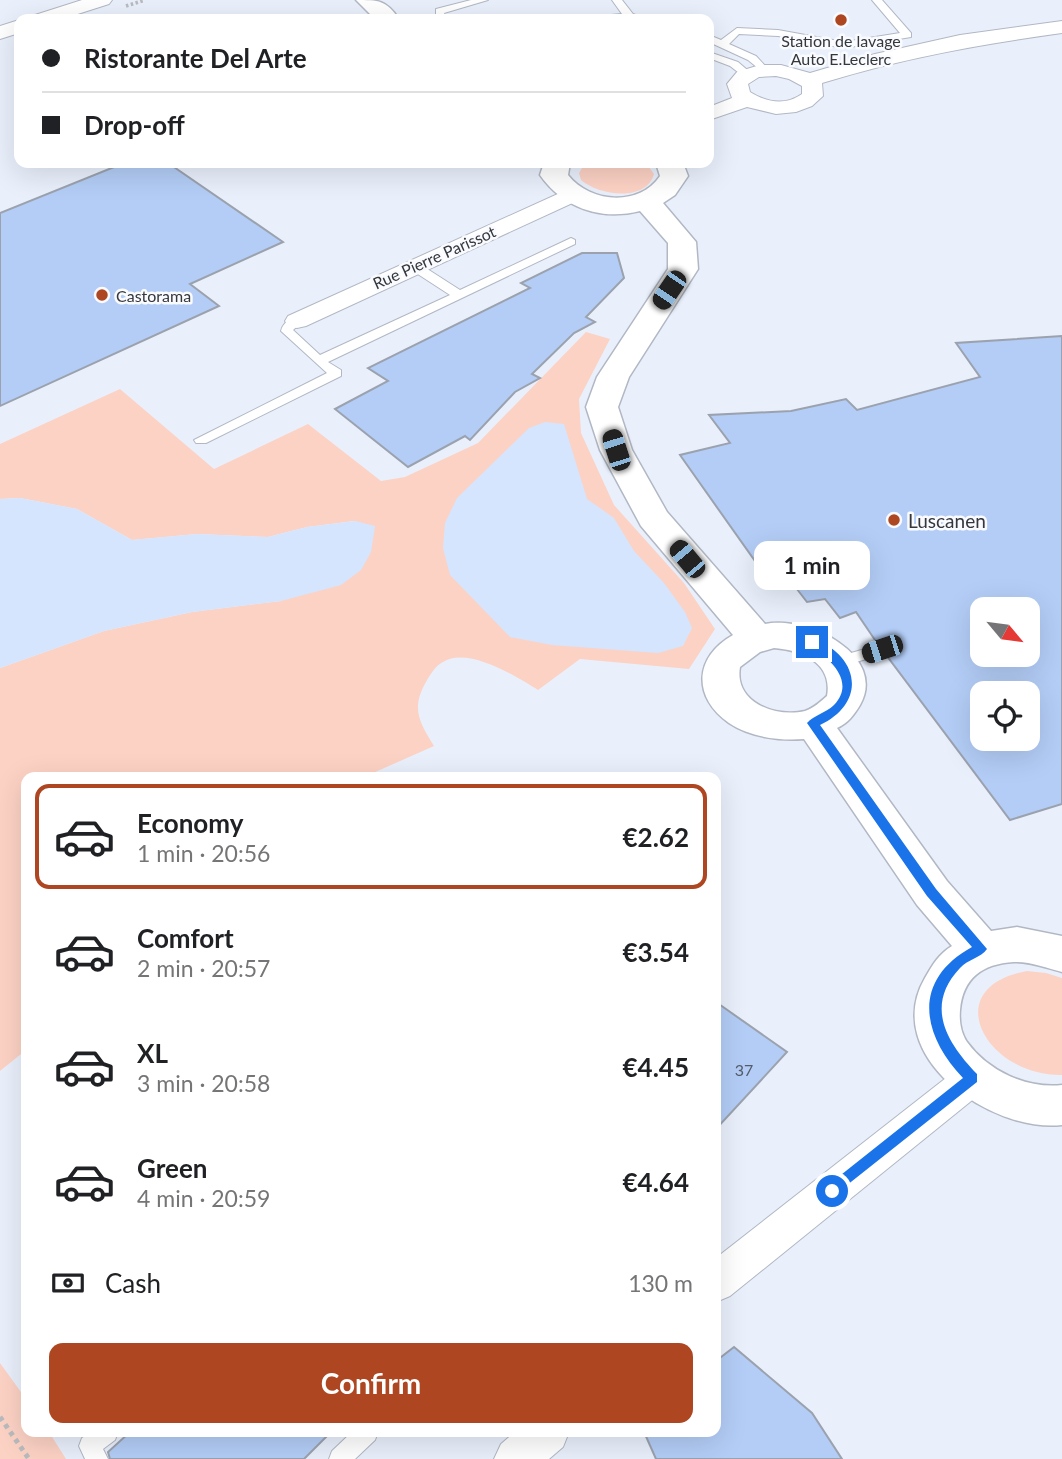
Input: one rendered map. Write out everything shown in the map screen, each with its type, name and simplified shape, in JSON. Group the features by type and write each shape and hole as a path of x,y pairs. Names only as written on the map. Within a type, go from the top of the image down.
{"street":[{"path":"58,14 102,0"},
{"path":"808,80 882,58 960,41 1060,26"},
{"path":"788,71 808,80 814,91 807,102 777,108 747,100 737,90 740,79 755,72 788,71"},
{"path":"714,112 747,100"},
{"path":"556,168 554,175 559,186 571,195 607,205 646,201 661,194 670,186 674,176 671,168"},
{"name":"Rue Pierre Parissot","path":"297,321 571,195"},
{"path":"646,201 682,242 683,269 613,377 602,407 616,450 653,518 756,638"},
{"path":"793,637 812,642 828,651 839,663 846,676 847,691 841,704 829,715 813,723 773,725 753,719 737,709 726,696 720,682 720,668 734,650 756,638 793,637"},
{"path":"813,723 932,893 981,949"},
{"path":"1062,954 1042,946 1010,943 981,949 958,961 942,981 935,1004 938,1030 951,1056 973,1078 997,1093 1026,1103 1062,1105"},
{"path":"721,1279 973,1078"},
{"path":"516,1459 542,1437"}],"lane":[{"path":"439,14 439,11 483,0"},
{"path":"723,44 737,31 778,33 845,45 906,35 877,0"},
{"path":"714,40 752,58 755,72"},
{"path":"714,57 755,72"},
{"path":"319,362 571,242"},
{"path":"414,266 458,295"},
{"path":"201,440 336,373 290,338 288,327 297,321"},
{"path":"839,663 882,649"},
{"path":"97,1459 90,1446 101,1437"},
{"path":"340,1459 362,1437"}],"path":[{"path":"0,1417 29,1459"}],"shaded area":[{"path":"0,0 1062,0 1062,1459 0,1459"},
{"path":"582,168 650,168 654,174 642,189 621,194 589,185 581,180 579,173"},
{"path":"586,332 610,339 579,399 581,433 614,505 684,583 715,629 689,669 580,659 538,690 479,660 453,658 435,668 421,691 419,700 421,722 434,746 375,772 21,772 21,1054 0,1071 0,668 104,631 192,612 281,601 375,527 354,521 307,527 268,537 197,534 132,540 77,509 20,498 0,499 0,444 120,389 214,469 308,424 381,481 405,477 478,443"},
{"path":"1027,971 1062,978 1062,1075 1035,1071 1011,1061 993,1047 982,1029 978,1011 984,994 1000,980"},
{"path":"0,1363 21,1392 21,1437 52,1437 66,1459 0,1459"}],"water":[{"path":"545,422 564,424 587,499 614,518 634,551 664,583 685,612 692,628 683,646 658,653 552,645 510,637 450,575 443,548 445,523 457,498 529,428"},
{"path":"20,498 77,509 132,540 197,534 268,537 307,527 355,521 375,526 371,552 361,570 341,585 281,601 192,612 104,631 0,668 0,499"}],"building":[{"name":"Castorama","path":"112,168 175,168 283,242 190,284 219,306 0,406 0,213"},
{"path":"582,253 617,253 624,278 586,317 595,322 574,333 532,374 540,378 515,392 470,440 465,436 408,467 335,409 388,381 368,368 530,288 521,283"},
{"name":"Luscanen","path":"1062,336 1062,804 1010,820 887,656 892,651 891,647 883,642 877,643 856,612 840,618 825,599 807,602 793,584 774,588 680,455 730,443 709,415 791,411 846,399 857,410 980,377 956,343"},
{"path":"721,1006 787,1052 721,1124"},
{"path":"734,1347 812,1413 842,1459 656,1459 646,1437 721,1437 721,1357"},
{"path":"124,1437 326,1437 304,1459 110,1459 108,1452"}],"place":[{"name":"Station de lavage Auto E.Leclerc","path":"841,20"},
{"name":"Castorama","path":"102,295"},
{"name":"Luscanen","path":"894,520"}],"route":[{"path":"812,642 828,651 839,663 846,676 847,691 841,704 829,715 813,723 932,893 981,949 958,961 942,981 935,1004 938,1030 951,1056 973,1078 832,1191"}]}
